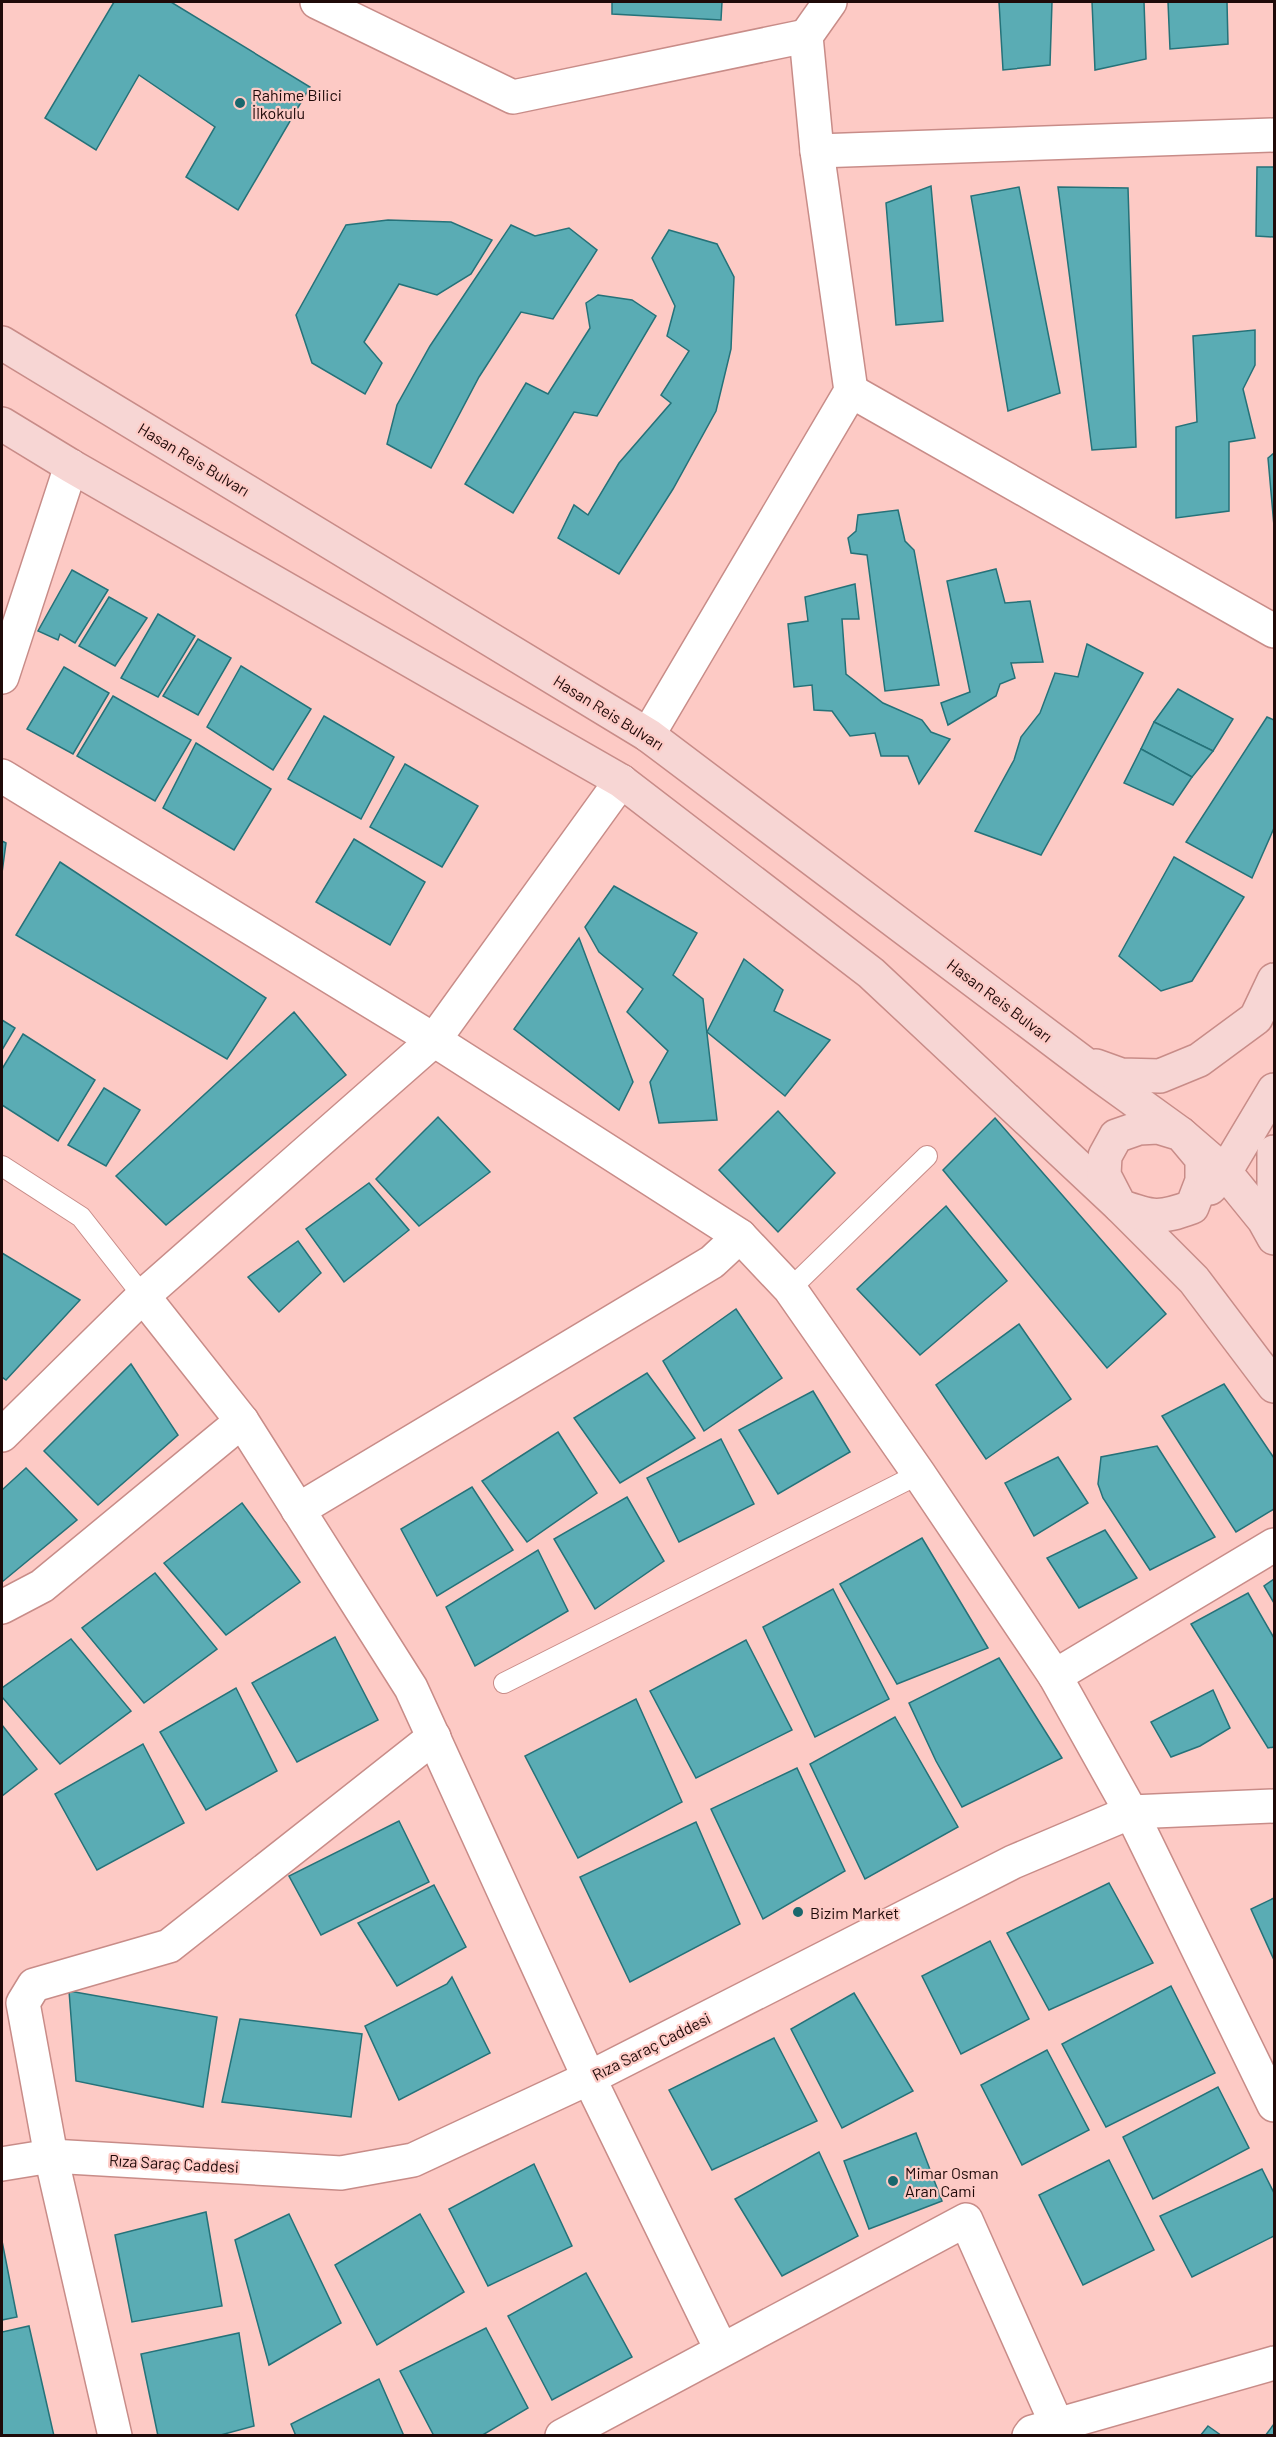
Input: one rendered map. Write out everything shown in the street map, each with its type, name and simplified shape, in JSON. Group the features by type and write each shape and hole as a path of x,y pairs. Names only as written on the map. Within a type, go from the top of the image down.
{"main road":[{"name":"Hasan Reis Bulvarı","path":"2,343 648,735 1181,1134"},
{"path":"2,424 71,466 621,781 871,973 1120,1206 1194,1280 1275,1386"},
{"path":"1275,980 1256,1018 1220,1058 1186,1086 1116,1136 1105,1155 1104,1175 1120,1206 1146,1216 1166,1217 1192,1207 1225,1172 1275,1089"},
{"path":"1082,1061 1121,1075 1160,1076 1199,1060 1256,1018"},
{"path":"1116,1136 1139,1128 1158,1127 1181,1134 1225,1172 1264,1220 1275,1238"},
{"path":"1181,1134 1202,1160 1202,1181 1192,1207"},
{"path":"1275,1152 1275,1202"}],"street":[{"path":"316,2 513,97 806,36"},
{"path":"648,735 851,391 817,151 806,36 830,2"},
{"path":"817,151 1275,135"},
{"path":"851,391 1275,631"},
{"path":"2,677 71,466"},
{"path":"2,776 434,1040 740,1236 790,1289 919,1474 1055,1676 1131,1812 1275,2105"},
{"path":"2,1435 143,1296 434,1040 621,781"},
{"path":"298,1510 712,1262 740,1236"},
{"path":"143,1296 242,1421 411,1688 589,2078 721,2349"},
{"path":"2,1608 42,1587 242,1421"},
{"path":"1055,1676 1275,1545"},
{"path":"115,2436 51,2156 23,2003 34,1985 169,1946 434,1737"},
{"name":"Rıza Saraç Caddesi","path":"2,2164 51,2156 341,2173 413,2160 589,2078 1013,1862 1131,1812 1275,1806"},
{"path":"562,2436 966,2220 1043,2430 1275,2363"}],"lane":[{"path":"790,1289 927,1156"},
{"path":"2,1166 81,1217 143,1296"},
{"path":"504,1683 919,1474"}],"building":[{"name":"Rahime Bilici İlkokulu","path":"114,2 171,2 310,87 238,210 186,177 215,127 139,75 96,150 45,118"},
{"path":"612,2 722,2 721,20 612,14"},
{"path":"999,2 1052,2 1050,65 1003,70"},
{"path":"1092,2 1144,2 1146,59 1095,70"},
{"path":"1168,2 1227,2 1228,44 1170,49"},
{"path":"1257,167 1274,167 1274,237 1256,236"},
{"path":"931,186 943,321 896,325 886,203"},
{"path":"1019,187 1060,393 1008,411 971,196"},
{"path":"1058,187 1128,188 1136,447 1092,450"},
{"path":"388,220 451,222 492,240 471,274 437,295 399,284 364,342 382,363 365,394 312,363 296,315 346,225"},
{"path":"511,225 535,236 569,228 597,250 553,319 521,312 479,377 431,468 387,444 397,405 430,346"},
{"path":"669,230 717,244 734,277 731,349 716,411 673,489 619,574 558,538 574,505 588,515 619,463 671,403 661,395 689,351 667,336 675,306 652,258"},
{"path":"598,295 632,300 656,316 597,416 574,412 513,513 465,484 526,383 548,394 590,328 586,303"},
{"path":"1255,330 1255,365 1243,389 1255,438 1229,442 1229,511 1176,518 1176,427 1197,422 1193,336"},
{"path":"1274,453 1274,526 1268,458"},
{"path":"898,510 905,541 914,550 939,685 885,691 867,555 851,553 848,538 856,531 858,515"},
{"path":"996,569 1005,603 1030,601 1043,662 1011,663 1015,678 1000,684 996,696 948,725 941,703 970,692 947,581"},
{"path":"72,570 108,590 75,643 60,634 58,640 38,631"},
{"path":"855,584 859,619 842,619 846,674 883,703 922,720 931,732 950,739 919,784 908,756 881,756 875,733 850,736 832,711 814,710 812,685 794,687 788,624 808,621 805,597"},
{"path":"109,597 147,618 115,666 79,646"},
{"path":"158,614 195,636 158,697 121,678"},
{"path":"198,639 231,658 198,715 163,696"},
{"path":"1087,644 1143,673 1041,855 975,831 1014,760 1021,737 1040,713 1055,673 1078,677"},
{"path":"241,666 311,709 273,770 207,727"},
{"path":"64,667 109,693 73,754 27,729"},
{"path":"1178,689 1233,719 1213,751 1154,722"},
{"path":"113,696 191,740 155,801 77,756"},
{"path":"324,716 394,757 361,819 288,779"},
{"path":"1267,717 1274,720 1274,828 1252,878 1186,842"},
{"path":"1154,722 1213,751 1192,777 1141,749"},
{"path":"196,743 271,789 234,850 163,808"},
{"path":"1141,749 1192,777 1173,805 1124,783"},
{"path":"405,764 478,806 442,867 370,827"},
{"path":"354,839 425,882 390,945 316,902"},
{"path":"2,841 6,843 2,873"},
{"path":"1174,857 1244,897 1192,981 1161,991 1119,956"},
{"path":"60,862 266,998 227,1059 16,935"},
{"path":"614,886 697,933 673,975 703,999 717,1120 659,1123 650,1082 668,1051 627,1012 643,989 599,952 585,927"},
{"path":"579,938 633,1082 619,1110 514,1029"},
{"path":"744,959 783,990 774,1011 830,1040 785,1096 707,1032"},
{"path":"294,1012 346,1075 166,1225 116,1176"},
{"path":"2,1020 15,1028 2,1050"},
{"path":"23,1034 95,1080 58,1141 2,1105 2,1069"},
{"path":"104,1088 140,1110 106,1166 68,1145"},
{"path":"778,1111 835,1173 778,1232 719,1170"},
{"path":"438,1117 490,1172 419,1226 376,1179"},
{"path":"995,1118 1166,1314 1107,1368 943,1170"},
{"path":"369,1183 409,1230 344,1282 306,1229"},
{"path":"946,1206 1007,1281 920,1355 857,1289"},
{"path":"298,1241 321,1273 279,1312 248,1277"},
{"path":"2,1253 80,1300 6,1380 2,1377"},
{"path":"736,1309 782,1378 704,1431 663,1361"},
{"path":"1019,1324 1071,1399 986,1459 936,1385"},
{"path":"131,1364 178,1435 98,1505 44,1451"},
{"path":"647,1373 695,1438 620,1483 574,1418"},
{"path":"1224,1384 1274,1458 1274,1509 1236,1532 1162,1416"},
{"path":"813,1391 850,1452 778,1494 739,1430"},
{"path":"558,1432 597,1493 527,1542 482,1481"},
{"path":"721,1439 754,1504 679,1542 647,1478"},
{"path":"1157,1446 1215,1537 1150,1570 1103,1498 1098,1484 1101,1457"},
{"path":"1058,1457 1088,1503 1034,1536 1005,1483"},
{"path":"26,1468 77,1520 2,1582 2,1490"},
{"path":"472,1487 513,1550 437,1596 401,1529"},
{"path":"627,1497 664,1561 595,1609 554,1539"},
{"path":"242,1503 300,1582 226,1635 164,1563"},
{"path":"1105,1530 1137,1578 1079,1608 1047,1558"},
{"path":"922,1538 988,1648 897,1684 840,1584"},
{"path":"538,1550 568,1611 475,1666 446,1607"},
{"path":"155,1573 217,1649 144,1703 82,1628"},
{"path":"1274,1579 1274,1603 1264,1586"},
{"path":"833,1589 889,1699 815,1737 763,1627"},
{"path":"1248,1593 1274,1638 1274,1747 1268,1748 1191,1624"},
{"path":"335,1637 378,1720 297,1762 252,1683"},
{"path":"71,1639 131,1711 60,1764 2,1697 2,1688"},
{"path":"746,1640 792,1730 696,1778 650,1691"},
{"path":"999,1658 1062,1758 962,1807 936,1761 909,1703"},
{"path":"236,1688 277,1771 206,1810 160,1732"},
{"path":"1213,1690 1230,1728 1200,1746 1171,1757 1151,1722"},
{"path":"636,1699 682,1802 578,1858 525,1756"},
{"path":"895,1717 958,1827 865,1879 810,1764"},
{"path":"2,1725 37,1769 2,1796"},
{"path":"143,1744 184,1823 97,1870 55,1794"},
{"path":"797,1768 845,1871 763,1919 711,1809"},
{"path":"399,1821 429,1882 321,1935 289,1876"},
{"path":"696,1822 740,1924 630,1982 580,1877"},
{"path":"1109,1883 1153,1963 1049,2010 1007,1933"},
{"path":"434,1885 466,1947 397,1986 358,1923"},
{"path":"1274,1898 1274,1960 1251,1909"},
{"path":"990,1941 1029,2019 961,2054 922,1976"},
{"path":"452,1977 490,2053 399,2100 365,2026 447,1984"},
{"path":"1171,1986 1215,2073 1106,2127 1062,2044"},
{"path":"69,1991 217,2017 203,2107 76,2081"},
{"path":"854,1993 913,2091 842,2128 791,2029"},
{"path":"240,2019 362,2034 351,2117 222,2102"},
{"path":"774,2038 817,2121 712,2170 669,2090"},
{"path":"1047,2050 1089,2130 1022,2165 981,2085"},
{"path":"1218,2087 1249,2148 1153,2199 1123,2137"},
{"name":"Mimar Osman Aran Cami","path":"916,2133 942,2201 869,2229 844,2161"},
{"path":"819,2152 858,2236 782,2276 735,2199"},
{"path":"1109,2160 1154,2250 1083,2285 1039,2195"},
{"path":"534,2164 572,2246 488,2286 449,2209"},
{"path":"1262,2169 1274,2193 1274,2236 1192,2277 1160,2216"},
{"path":"206,2212 222,2306 132,2322 115,2235"},
{"path":"289,2214 341,2323 269,2365 235,2240"},
{"path":"420,2214 464,2292 377,2345 335,2265"},
{"path":"2,2241 17,2317 2,2320"},
{"path":"586,2273 632,2357 552,2400 508,2316"},
{"path":"29,2326 54,2436 2,2436 2,2332"},
{"path":"486,2328 528,2408 481,2436 434,2436 400,2371"},
{"path":"239,2333 254,2426 217,2436 158,2436 141,2354"},
{"path":"379,2379 404,2436 296,2436 291,2424"},
{"path":"1274,2424 1274,2436 1265,2436"},
{"path":"1208,2426 1222,2436 1200,2436"}],"place":[{"name":"Rahime Bilici İlkokulu","path":"240,103"},
{"name":"Bizim Market","path":"798,1912"},
{"name":"Mimar Osman Aran Cami","path":"893,2181"}]}
